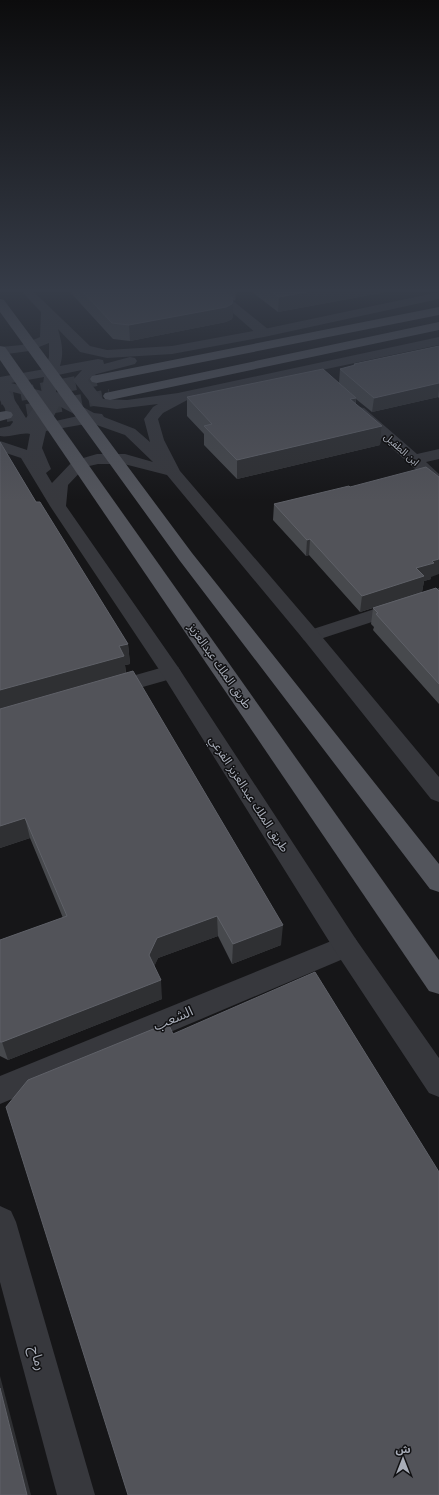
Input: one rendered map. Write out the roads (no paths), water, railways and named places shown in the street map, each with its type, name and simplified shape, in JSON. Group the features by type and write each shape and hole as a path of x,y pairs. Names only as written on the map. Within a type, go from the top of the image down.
{"main road":[{"name":"طريق الملك عبدالعزيز","path":"7,362 439,982"},
{"path":"43,362 186,558 439,882"},
{"path":"97,380 187,362"},
{"path":"110,396 271,362"}],"street":[{"path":"19,431 34,418 53,395 51,373 55,362"},
{"path":"2,383 102,362"},
{"path":"124,362 88,372 80,380 98,403 121,406 186,395 341,362"},
{"path":"311,368 323,378"},
{"path":"58,506 34,448 37,435 61,376 72,369"},
{"path":"2,383 53,395 103,411 127,411"},
{"path":"0,434 15,429 21,422 3,393 2,383"},
{"path":"53,395 92,418 130,432 173,473 312,636 439,793"},
{"path":"0,434 40,428 127,411 186,395"},
{"path":"173,473 153,434 151,419 158,410 186,395"},
{"name":"ابن الطفيل","path":"351,404 439,482"},
{"path":"0,446 28,455 58,506"},
{"path":"414,460 439,454"},
{"path":"58,506 60,484 79,464 97,459 125,459 173,473"},
{"name":"طريق الملك عبدالعزيز الفرعي","path":"58,506 171,672 346,946 439,1083"},
{"path":"312,636 439,594"},
{"path":"89,695 171,672"},
{"name":"الشعب","path":"0,1090 346,946"},
{"name":"رماح","path":"0,1222 76,1495"}],"tunnel":[{"path":"0,398 97,379"},
{"path":"6,415 110,396"}]}
